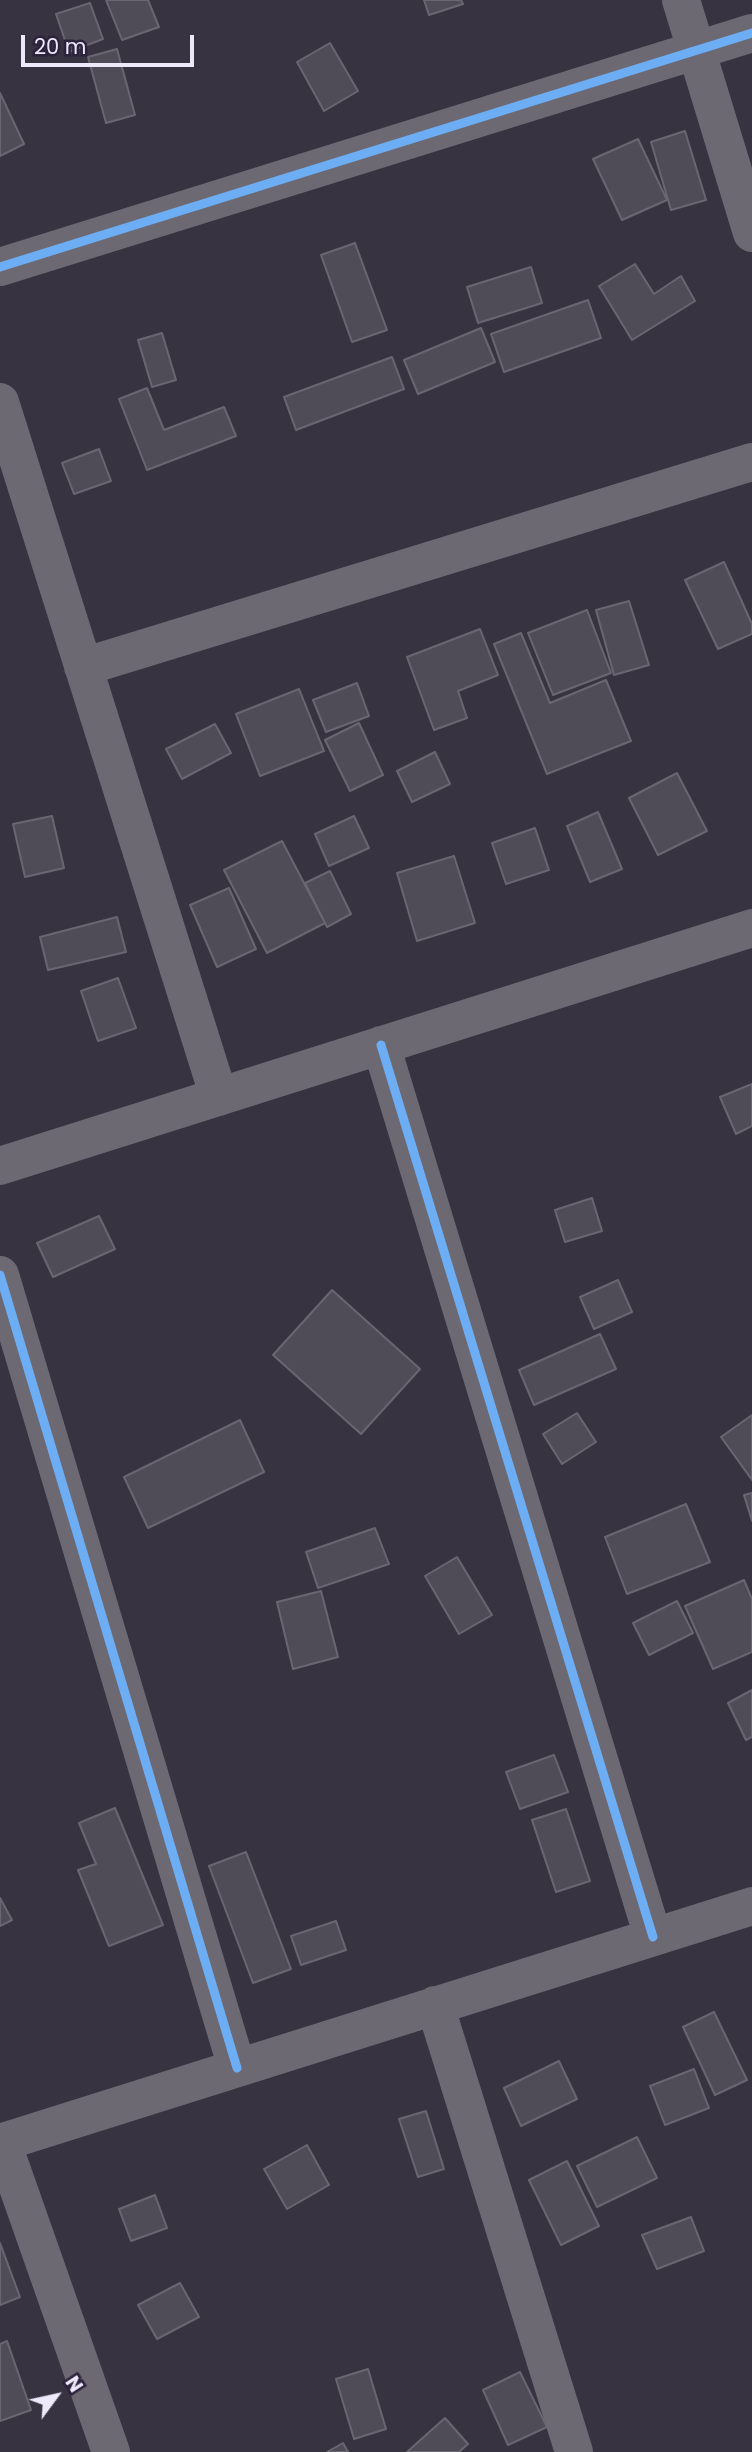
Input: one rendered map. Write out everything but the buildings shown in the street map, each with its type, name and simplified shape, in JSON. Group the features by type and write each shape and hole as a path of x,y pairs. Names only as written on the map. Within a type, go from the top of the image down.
{"street":[{"path":"681,0 752,233"},
{"path":"0,267 752,33"},
{"path":"0,402 219,1097"},
{"path":"83,667 752,462"},
{"path":"0,1166 752,928"},
{"path":"382,1045 653,1937"},
{"path":"0,1275 237,2068"},
{"path":"111,2452 1,2143 752,1906"},
{"path":"435,2005 574,2452"}],"cycle path":[{"path":"0,267 752,33"},
{"path":"381,1045 653,1937"},
{"path":"0,1275 237,2068"}]}
